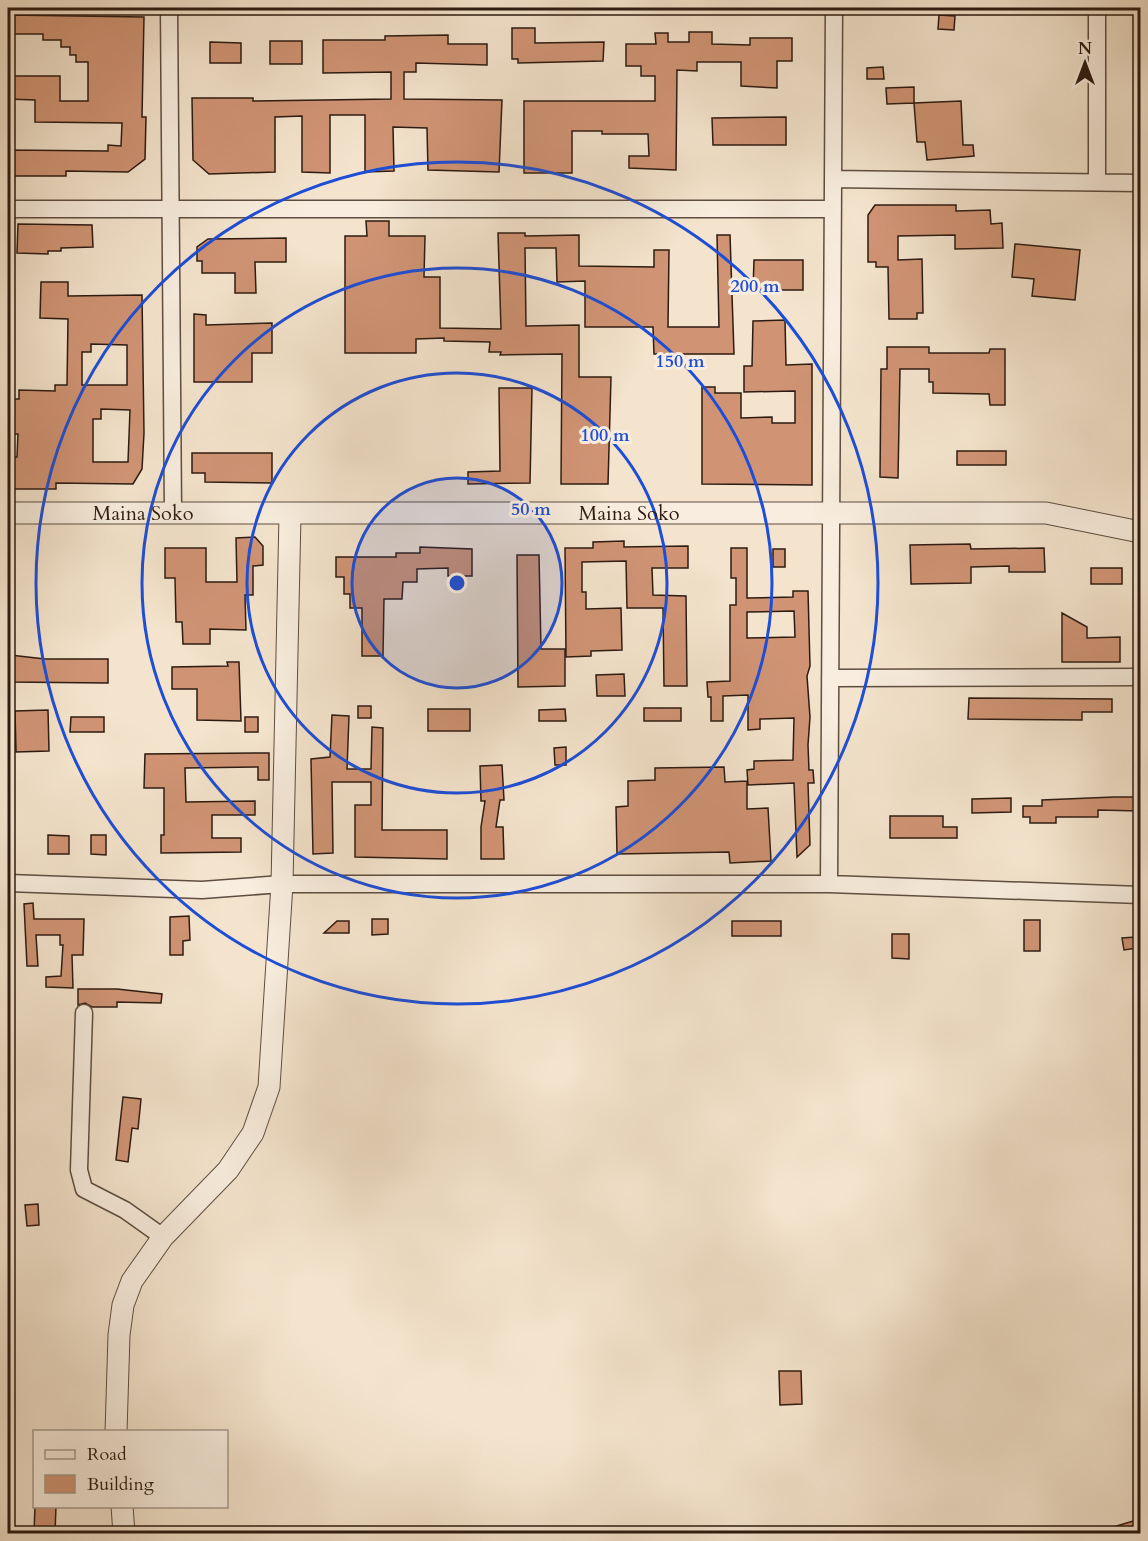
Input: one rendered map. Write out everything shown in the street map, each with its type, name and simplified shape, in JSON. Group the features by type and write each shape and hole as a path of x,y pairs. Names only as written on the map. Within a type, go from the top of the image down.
{"street":[{"path":"169,8 173,513"},
{"path":"829,885 834,8"},
{"path":"1097,8 1097,182"},
{"path":"833,178 1140,183"},
{"path":"8,209 833,209"},
{"name":"Maina Soko","path":"8,513 290,515 1046,513 1140,532"},
{"path":"116,1430 119,1335 123,1305 132,1281 163,1237 228,1170 252,1133 268,1087 282,884 290,515"},
{"path":"830,678 1140,677"},
{"path":"8,883 202,890 282,884 829,885 1140,895"},
{"path":"84,1013 79,1170 81,1181 84,1189 125,1210 163,1237"},
{"path":"122,1508 124,1533"}],"building":[{"path":"8,15 144,17 142,117 146,117 145,159 128,172 66,171 66,176 8,176 8,150 108,151 108,145 121,146 122,123 35,122 35,100 8,99 8,76 60,76 60,101 88,101 88,62 76,62 76,55 70,55 70,47 61,47 61,40 43,40 43,34 8,34"},
{"path":"939,15 955,16 954,30 938,29"},
{"path":"512,28 535,28 535,43 604,42 603,61 518,63 518,59 512,59"},
{"path":"689,32 712,32 712,44 750,45 750,38 792,38 792,61 777,61 777,88 741,86 741,62 697,62 697,71 677,70 676,170 629,168 629,156 649,156 648,134 602,134 602,131 572,131 572,173 524,173 524,101 655,101 655,76 641,76 641,66 626,66 626,44 656,44 655,33 668,33 668,42 689,42"},
{"path":"448,35 448,44 487,44 487,65 416,63 416,72 404,72 404,99 502,100 499,172 428,170 427,128 393,127 394,171 365,172 365,115 330,115 330,173 302,172 302,116 275,117 275,172 209,174 193,160 192,98 253,98 253,101 391,99 391,72 323,73 323,40 385,40 385,36"},
{"path":"270,41 302,41 302,64 270,64"},
{"path":"210,42 241,43 241,63 210,63"},
{"path":"883,67 884,79 867,79 867,68"},
{"path":"914,87 914,103 887,104 886,88"},
{"path":"961,101 963,145 973,145 974,156 927,160 925,142 917,142 914,103"},
{"path":"786,117 786,145 713,145 712,118"},
{"path":"875,205 956,205 956,211 990,210 991,224 1002,223 1003,248 955,249 955,235 898,236 898,260 922,259 923,313 917,313 917,319 889,319 888,267 876,267 876,262 868,262 868,215"},
{"path":"366,221 389,221 389,236 425,236 424,277 440,277 440,328 501,329 498,233 525,233 525,236 579,235 579,266 654,267 654,250 669,250 668,327 719,327 717,235 730,235 734,354 654,354 653,327 585,327 585,281 557,282 556,248 525,248 526,326 579,325 579,377 611,377 608,484 561,484 562,354 500,355 501,352 489,352 490,342 444,341 444,338 416,339 416,353 345,353 345,236 367,236"},
{"path":"18,224 92,225 93,247 61,248 61,251 48,251 48,254 17,253"},
{"path":"286,238 286,262 255,262 256,293 235,293 235,273 202,273 202,261 197,261 197,247 208,239"},
{"path":"1015,244 1080,250 1075,300 1032,296 1034,279 1012,277"},
{"path":"754,260 803,260 803,290 753,290"},
{"path":"41,282 68,282 68,296 142,295 144,433 142,469 133,484 56,483 56,489 8,489 8,457 17,457 18,434 8,434 8,399 19,399 19,390 55,391 55,385 67,385 68,319 40,318","holes":["91,344 127,345 127,385 82,385 82,352 91,352","101,409 130,410 128,462 93,462 93,419 101,419"]},
{"path":"194,314 206,315 206,325 272,323 272,353 252,353 252,382 194,382"},
{"path":"785,320 786,365 812,364 812,485 702,484 702,387 715,387 715,393 741,393 741,418 772,417 772,423 795,423 795,391 744,392 744,366 752,366 753,321"},
{"path":"887,347 929,347 929,353 989,353 990,349 1005,349 1005,405 990,405 989,394 933,393 933,382 929,382 929,369 900,369 898,478 880,477 881,369 887,369"},
{"path":"499,388 532,388 530,483 468,484 468,472 500,471"},
{"path":"957,451 1006,451 1006,465 957,465"},
{"path":"192,453 272,453 272,483 205,482 205,473 192,473"},
{"path":"255,537 263,546 263,565 253,566 253,595 245,595 246,630 210,629 210,644 183,644 182,622 176,622 175,578 165,578 165,548 206,548 206,582 237,582 236,538"},
{"path":"624,541 624,547 688,546 688,568 652,568 653,595 686,596 687,686 664,686 663,608 627,608 626,561 582,562 582,592 586,592 586,609 621,608 622,650 591,651 591,656 566,657 565,548 593,548 593,542"},
{"path":"970,544 971,549 1044,548 1045,572 1009,572 1009,566 971,567 971,583 911,584 910,545"},
{"path":"420,547 472,549 472,576 448,576 448,568 417,569 417,582 403,582 402,599 384,599 383,656 362,656 362,608 350,608 350,594 344,594 344,577 336,577 336,557 396,557 396,553 420,553"},
{"path":"731,548 747,548 747,598 793,597 793,591 808,591 810,666 807,676 810,717 808,745 809,770 813,770 814,783 808,783 810,845 797,857 794,783 748,785 747,770 754,769 754,761 793,760 794,718 760,719 760,729 748,730 748,695 723,696 723,721 711,721 711,697 708,697 707,682 730,681 730,605 736,605 736,578 731,578","holes":["794,611 795,637 747,638 747,612"]},
{"path":"773,549 785,549 785,567 773,567"},
{"path":"517,555 539,555 541,649 565,649 565,686 518,687"},
{"path":"1091,568 1122,568 1122,584 1091,584"},
{"path":"1062,613 1087,627 1087,638 1120,637 1120,662 1062,662"},
{"path":"10,655 45,659 108,659 108,683 8,682"},
{"path":"227,662 239,662 241,721 197,720 197,689 172,689 172,667 228,666"},
{"path":"624,674 625,696 597,696 596,675"},
{"path":"969,698 1112,699 1112,712 1082,712 1082,720 968,719"},
{"path":"358,706 371,706 371,718 358,718"},
{"path":"644,708 681,708 681,721 644,721"},
{"path":"428,709 470,709 470,731 428,731"},
{"path":"565,709 566,721 539,721 539,710"},
{"path":"48,710 49,751 16,752 15,711"},
{"path":"332,715 349,716 347,769 371,769 372,727 383,728 382,830 447,830 447,859 355,857 355,805 371,805 371,782 332,782 333,853 313,854 311,759 330,757"},
{"path":"71,717 104,717 104,732 70,732"},
{"path":"245,717 258,717 258,732 245,732"},
{"path":"566,747 566,765 555,765 554,748"},
{"path":"269,753 269,780 258,780 258,767 185,768 186,802 255,801 255,815 212,815 212,838 241,838 241,852 161,853 161,835 164,835 164,788 144,788 145,754"},
{"path":"502,765 504,800 500,800 496,827 503,827 504,859 481,859 481,827 485,801 481,801 480,766"},
{"path":"724,767 725,782 747,781 747,809 768,808 771,861 730,863 729,852 617,854 616,807 628,806 628,781 655,780 655,768"},
{"path":"1140,797 1140,811 1098,810 1098,817 1056,817 1056,823 1030,823 1030,817 1023,817 1023,806 1042,806 1042,800"},
{"path":"1011,798 1011,812 972,813 972,799"},
{"path":"890,816 943,816 943,827 957,827 957,838 890,838"},
{"path":"48,835 69,836 69,854 48,854"},
{"path":"91,835 106,835 106,855 91,854"},
{"path":"33,903 34,919 84,919 83,955 72,955 73,988 46,987 46,977 61,976 63,945 60,945 60,935 36,935 38,966 27,966 24,904"},
{"path":"189,916 190,940 183,941 183,955 170,955 170,917"},
{"path":"372,919 388,919 388,934 372,935"},
{"path":"1024,920 1040,920 1040,951 1024,951"},
{"path":"337,921 349,921 349,933 324,933"},
{"path":"732,921 781,921 781,936 732,936"},
{"path":"892,934 909,934 909,959 892,958"},
{"path":"1136,937 1137,948 1124,950 1122,938"},
{"path":"78,989 117,989 162,994 161,1003 117,1002 117,1007 92,1007 85,1003 78,1005"},
{"path":"123,1097 141,1099 138,1129 132,1128 128,1162 116,1160"},
{"path":"38,1204 39,1225 27,1226 25,1205"},
{"path":"779,1371 801,1371 802,1404 780,1405"},
{"path":"35,1508 56,1508 55,1533 34,1533"},
{"path":"1140,1519 1140,1533 1103,1533 1103,1530"}]}
